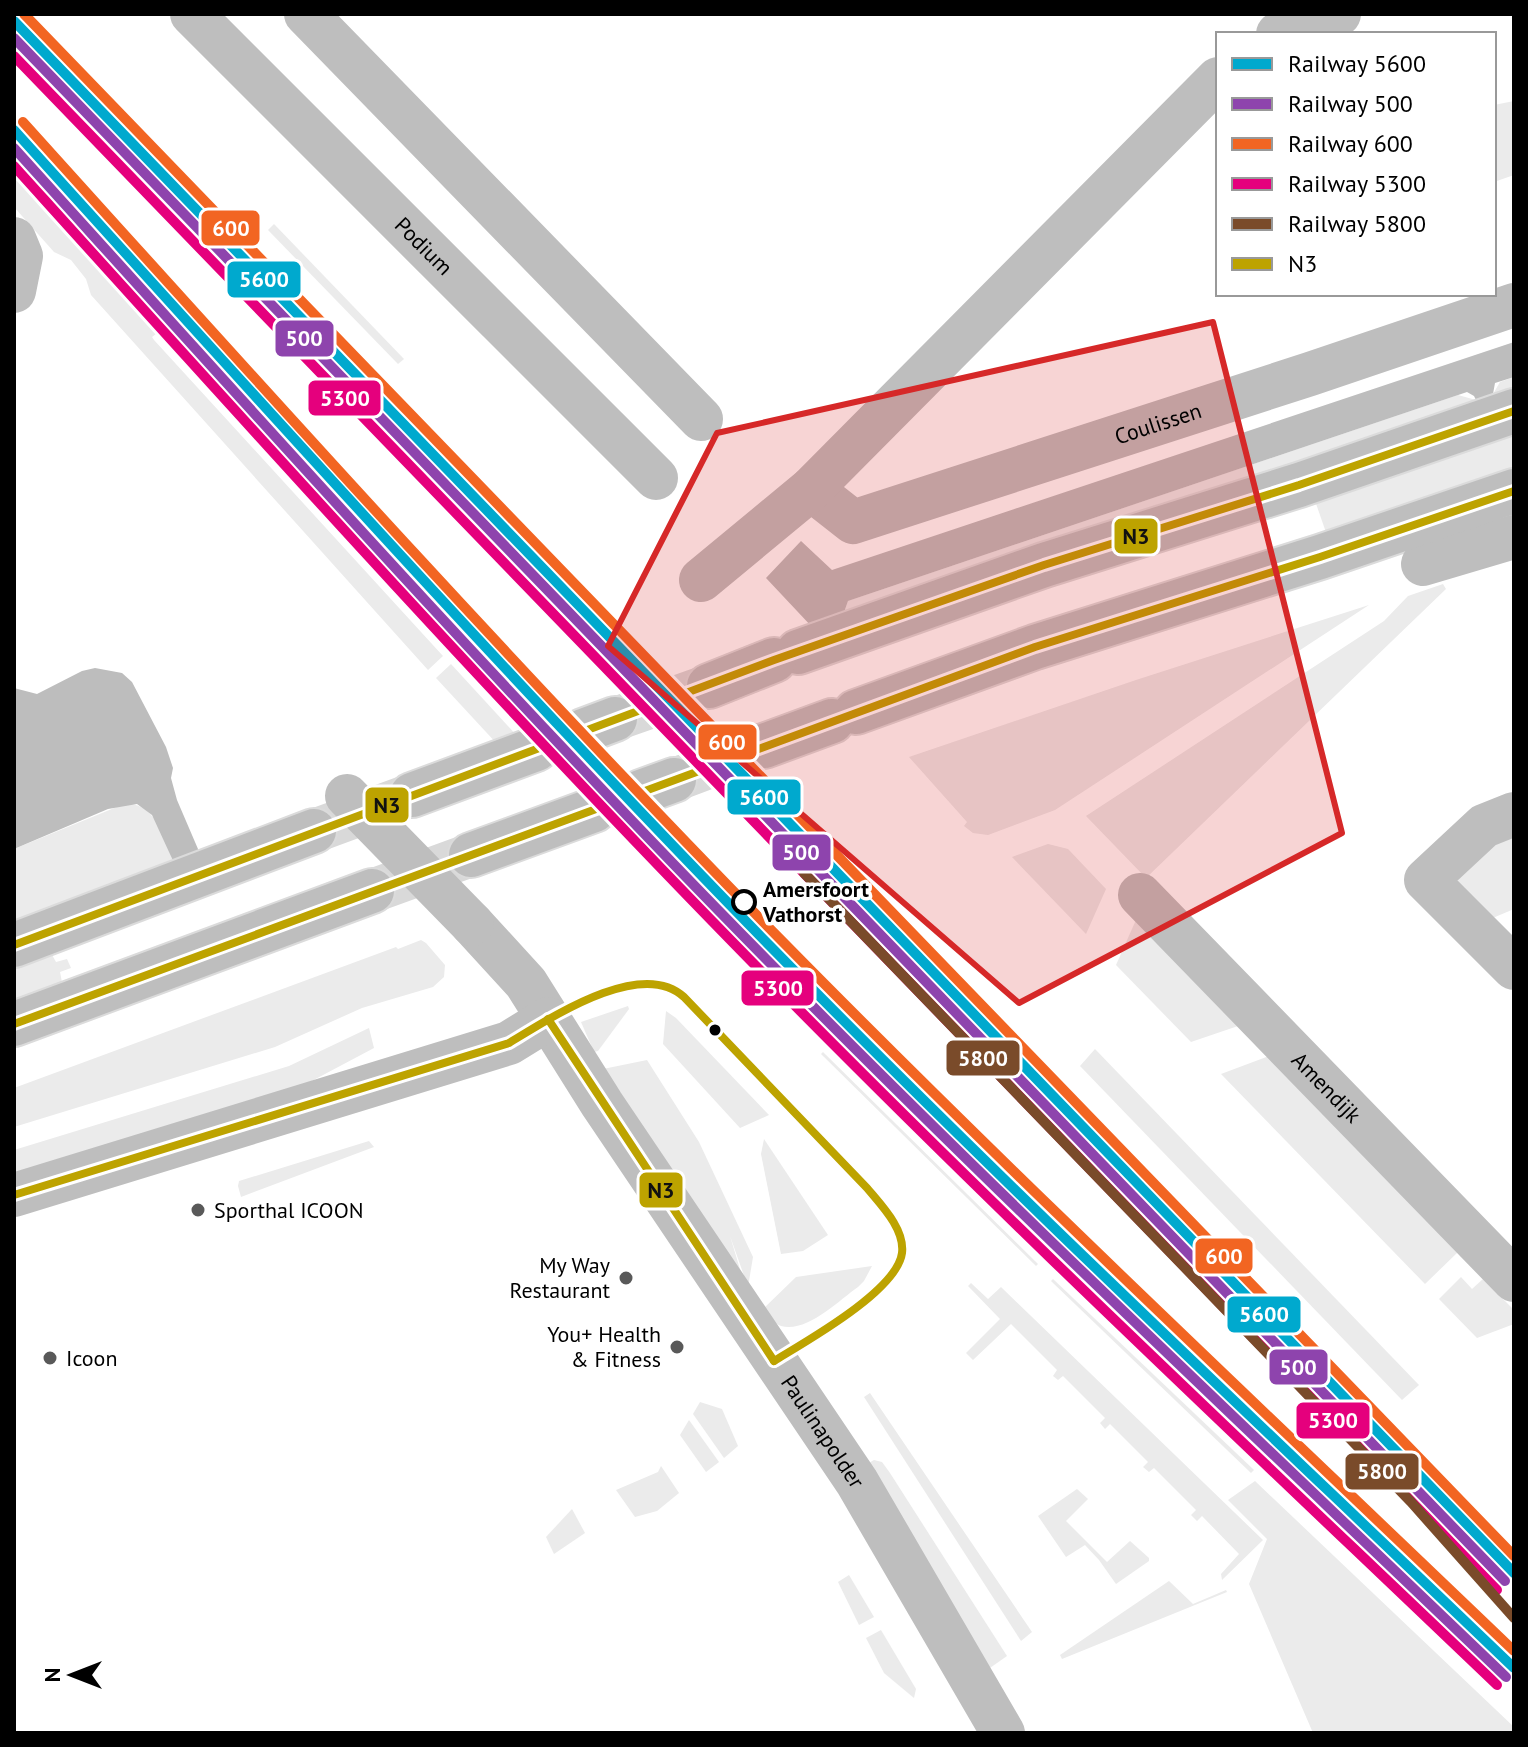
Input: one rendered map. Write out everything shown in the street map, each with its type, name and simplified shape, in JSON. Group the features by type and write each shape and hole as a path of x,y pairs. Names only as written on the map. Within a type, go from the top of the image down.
{"street":[{"name":"Podium","path":"192,14 656,478"},
{"path":"306,14 701,419"},
{"path":"1284,32 1339,14"},
{"path":"701,580 811,489 1216,81"},
{"path":"14,239 21,256 14,291"},
{"name":"Coulissen","path":"811,489 853,522 1514,305"},
{"path":"709,686 1044,565 1299,485 1514,411"},
{"path":"764,746 1035,647 1320,557 1514,491"},
{"path":"1423,564 1514,537"},
{"path":"412,795 536,749"},
{"name":"Paulinapolder","path":"347,796 526,983 619,1130 857,1482 1003,1733"},
{"path":"471,855 594,810"},
{"path":"1514,814 1484,826 1426,880 1514,968"},
{"path":"14,945 314,831"},
{"path":"14,1024 372,891"},
{"name":"Amendijk","path":"1140,895 1514,1280"},
{"path":"14,1195 509,1043 548,1019"}],"highlighted area":[{"path":"1213,322 1342,833 1019,1003 608,646 717,433"}],"shaded area":[{"path":"1514,101 1514,175 1496,181 1496,105"},
{"path":"14,166 20,167 165,327 152,337 154,340 443,656 428,670 91,295 86,279 71,260 54,252 14,207"},
{"path":"274,224 404,359 398,364 268,230"},
{"path":"1514,342 1514,377 1495,383 1493,394 1476,400 1467,392 848,601 842,618 813,628 766,578 801,541 832,570"},
{"path":"1514,377 1514,403 842,618 848,601 1458,395 1476,400 1493,394 1500,382"},
{"path":"1514,426 1514,479 1329,541 1313,495"},
{"path":"1443,584 1446,589 1146,878 1086,816 1384,621 1408,596"},
{"path":"1369,605 1055,810 988,835 973,833 964,826 967,822 909,757 1136,680"},
{"path":"451,664 518,737 498,745 436,678"},
{"path":"95,668 122,673 132,682 166,747 173,768 171,778 177,800 201,856 175,865 152,815 137,804 108,809 14,849 14,688 37,694 82,671"},
{"path":"124,804 135,805 152,816 175,865 14,932 14,849"},
{"path":"1514,831 1514,909 1488,920 1458,888 1458,873"},
{"path":"1048,844 1068,849 1106,889 1086,934 1012,857"},
{"path":"1136,920 1238,1026 1191,1042 1116,965"},
{"path":"421,940 445,965 444,977 433,987 362,1008 275,1047 14,1127 14,1088"},
{"path":"46,944 56,962 67,959 71,968 60,972 64,993 14,1012 14,956"},
{"path":"628,1006 629,1009 598,1051 594,1052 581,1022"},
{"path":"666,1011 769,1115 740,1128 663,1044"},
{"path":"369,1028 374,1048 291,1092 14,1176 14,1150 289,1066"},
{"path":"1095,1049 1419,1385 1402,1400 1080,1066"},
{"path":"823,1052 1038,1264 1036,1266 821,1054"},
{"path":"1269,1056 1458,1252 1425,1284 1221,1074"},
{"path":"647,1060 699,1142 753,1257 748,1287 730,1236 746,1289 603,1069"},
{"path":"764,1139 828,1235 803,1251 781,1254 761,1154"},
{"path":"369,1141 374,1147 241,1197 239,1181"},
{"path":"872,1266 858,1287 822,1314 801,1325 781,1326 761,1311 796,1277"},
{"path":"1461,1277 1472,1289 1483,1279 1514,1310 1514,1324 1477,1338 1439,1299"},
{"path":"1053,1279 1254,1470 1251,1473 1051,1281"},
{"path":"971,1283 988,1299 1001,1287 1263,1540 1222,1580 1221,1574 1239,1554 1202,1516 1197,1521 1191,1515 1196,1510 1154,1468 1149,1472 1143,1467 1148,1462 1110,1424 1105,1429 1100,1423 1105,1418 1063,1376 1058,1380 1053,1376 1057,1370 1011,1324 973,1360 966,1353 1000,1319 968,1286"},
{"path":"870,1393 1032,1632 1021,1641 864,1397"},
{"path":"700,1402 722,1409 738,1446 724,1458 693,1414"},
{"path":"689,1420 719,1462 706,1472 680,1435"},
{"path":"874,1460 882,1462 890,1473 1007,1656 987,1670 867,1464"},
{"path":"661,1466 679,1493 657,1511 635,1517 616,1490 658,1472"},
{"path":"1255,1481 1514,1727 1514,1733 1313,1733 1249,1584 1267,1539 1228,1500"},
{"path":"1077,1489 1088,1499 1066,1521 1107,1562 1130,1541 1149,1558 1116,1584 1085,1545 1066,1557 1038,1516"},
{"path":"572,1509 585,1533 554,1554 546,1537"},
{"path":"849,1575 874,1617 859,1625 838,1582"},
{"path":"1169,1581 1193,1604 1227,1592 1062,1659 1060,1655"},
{"path":"881,1630 916,1689 914,1698 884,1673 866,1638"}],"tunnel":[{"path":"615,719 709,686"},
{"path":"674,780 764,746"},
{"path":"314,831 412,795"},
{"path":"372,891 471,855"}],"railway":[{"path":"64,106 804,873"}],"rail line":[{"name":"600","path":"24,14 1514,1556"},
{"name":"5600","path":"14,21 1514,1573"},
{"name":"500","path":"14,38 1505,1581"},
{"name":"5300","path":"14,56 1497,1590"},
{"name":"600","path":"23,122 493,638 782,941 1054,1210 1514,1651"},
{"name":"5600","path":"14,130 483,644 770,946 1046,1220 1514,1668"},
{"name":"500","path":"14,148 479,659 669,860 1041,1231 1506,1677"},
{"name":"5300","path":"14,166 472,669 754,964 1030,1238 1497,1685"},
{"name":"5800","path":"804,873 1411,1502 1514,1618"}],"transit line":[{"name":"N3","path":"14,945 774,660 1044,565 1299,485 1514,411"},
{"name":"N3","path":"14,1024 1035,647 1320,557 1514,491"},
{"name":"N3","path":"14,1195 509,1043 571,1007 620,988 644,984 666,987 684,997 867,1188 891,1218 900,1235 902,1253 896,1268 884,1283 848,1314 774,1361"},
{"name":"N3","path":"548,1019 774,1361"}],"place":[{"name":"Amersfoort Vathorst","path":"744,902"},
{"name":"Sporthal ICOON","path":"198,1210"},
{"name":"My Way Restaurant","path":"626,1278"},
{"name":"You+ Health & Fitness","path":"677,1347"},
{"name":"Icoon","path":"50,1358"}]}
